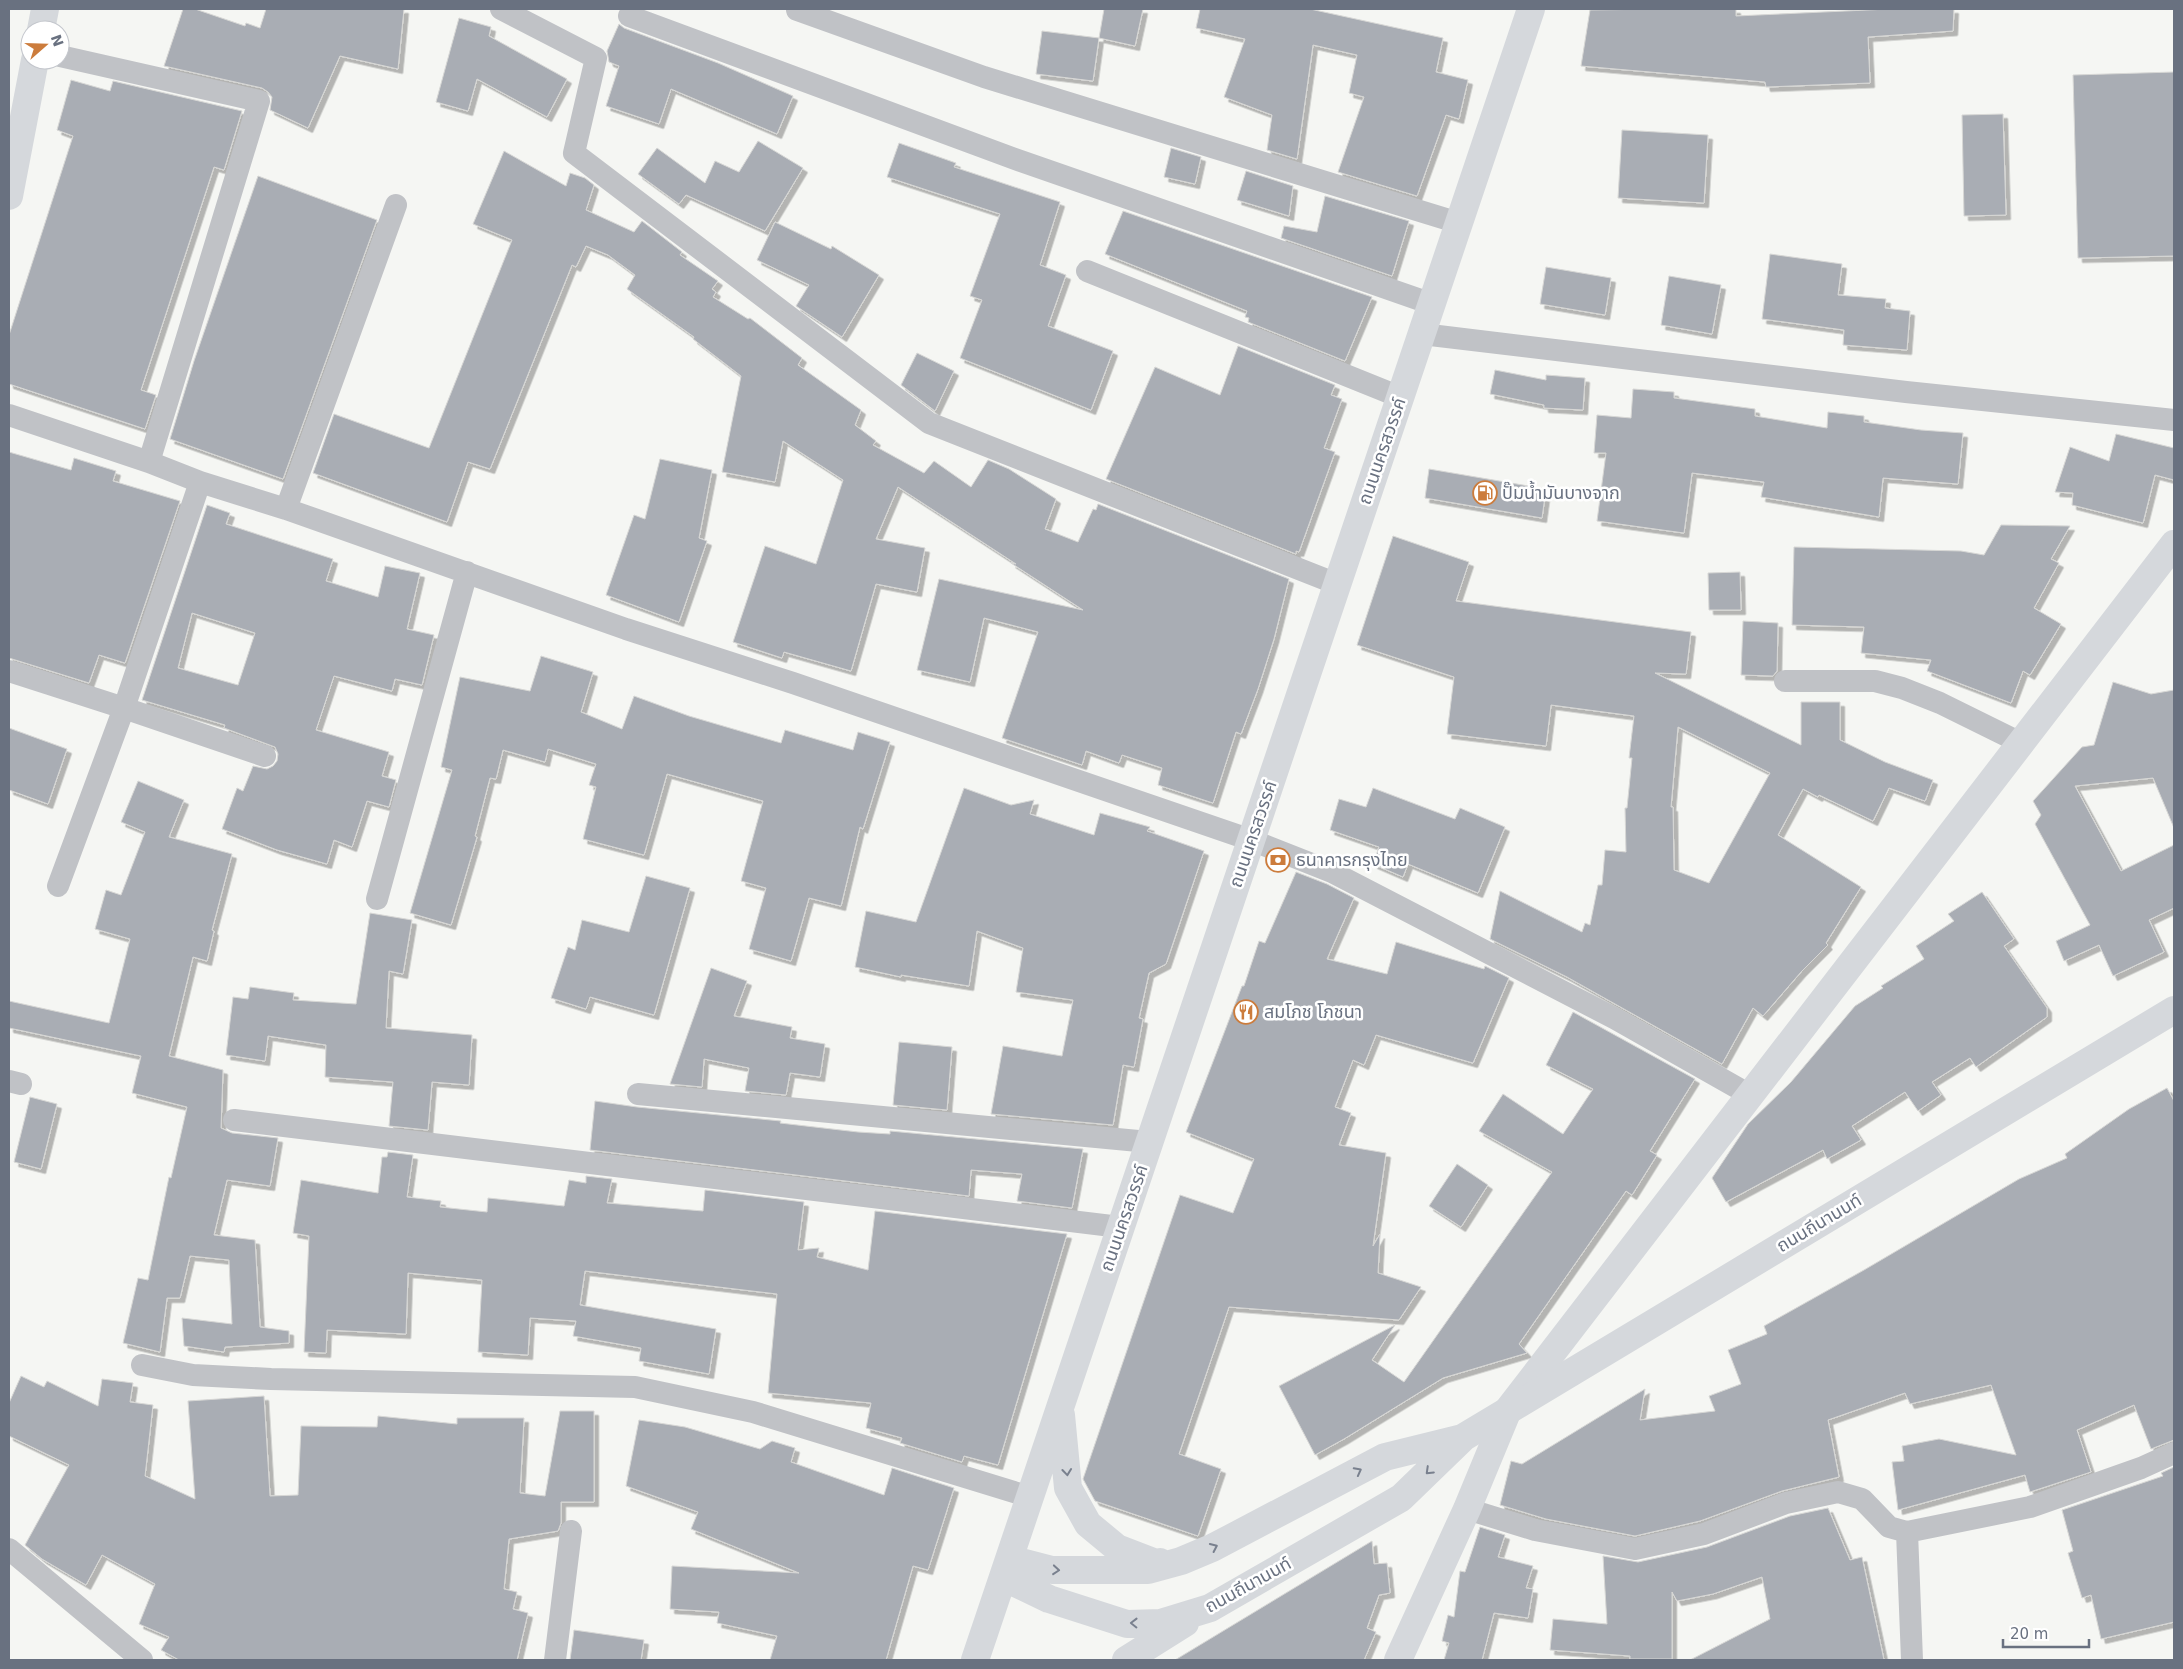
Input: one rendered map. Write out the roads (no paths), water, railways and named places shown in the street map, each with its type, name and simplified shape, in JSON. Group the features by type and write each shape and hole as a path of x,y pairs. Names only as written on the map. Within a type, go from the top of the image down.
{"main road":[{"name":"ถนนนครสวรรค์","path":"974,1660 1531,9"},
{"path":"9,193 33,70"},
{"path":"1398,1660 1508,1410 2174,544"},
{"name":"ถนนถีนานนท์","path":"1006,1568 1049,1599 1127,1624 1161,1623 1210,1608 1401,1498 1464,1437 2174,1010"},
{"path":"1060,1406 1068,1488 1088,1524 1117,1548 1156,1563 1181,1561"},
{"name":"ถนนถีนานนท์","path":"1006,1568 1104,1571 1148,1570 1181,1561 1230,1539 1385,1457 1464,1437"},
{"path":"1126,1660 1210,1608"}],"street":[{"path":"502,9 596,58 574,153 929,423 1337,584"},
{"path":"797,10 984,77 1459,223"},
{"path":"629,16 1014,159 1432,304"},
{"path":"70,58 259,101 149,462"},
{"path":"286,508 396,206"},
{"path":"1087,271 1400,397"},
{"path":"1422,334 1906,392 2174,420"},
{"path":"9,415 149,462 200,482 286,508 626,629 802,686 1251,840 1332,872 1614,1018 1750,1095"},
{"path":"58,886 124,708 200,482"},
{"path":"377,899 467,572"},
{"path":"9,671 265,756"},
{"path":"1785,681 1875,681 1902,688 1940,703 2021,743"},
{"path":"638,1094 1149,1142"},
{"path":"234,1120 1120,1227"},
{"path":"142,1365 193,1375 271,1379 636,1387 753,1412 1030,1497"},
{"path":"1466,1509 1535,1530 1635,1549 1704,1534 1786,1503 1838,1492 1862,1498 1889,1527 1907,1532 2030,1507 2141,1468 2174,1453"},
{"path":"555,1660 571,1530"},
{"path":"1907,1532 1912,1660"},
{"path":"9,1549 142,1660"}],"place":[{"name":"ปั๊มน้ำมันบางจาก","path":"1485,493"},
{"name":"ธนาคารกรุงไทย","path":"1278,860"},
{"name":"สมโภช โภชนา","path":"1246,1012"}]}
